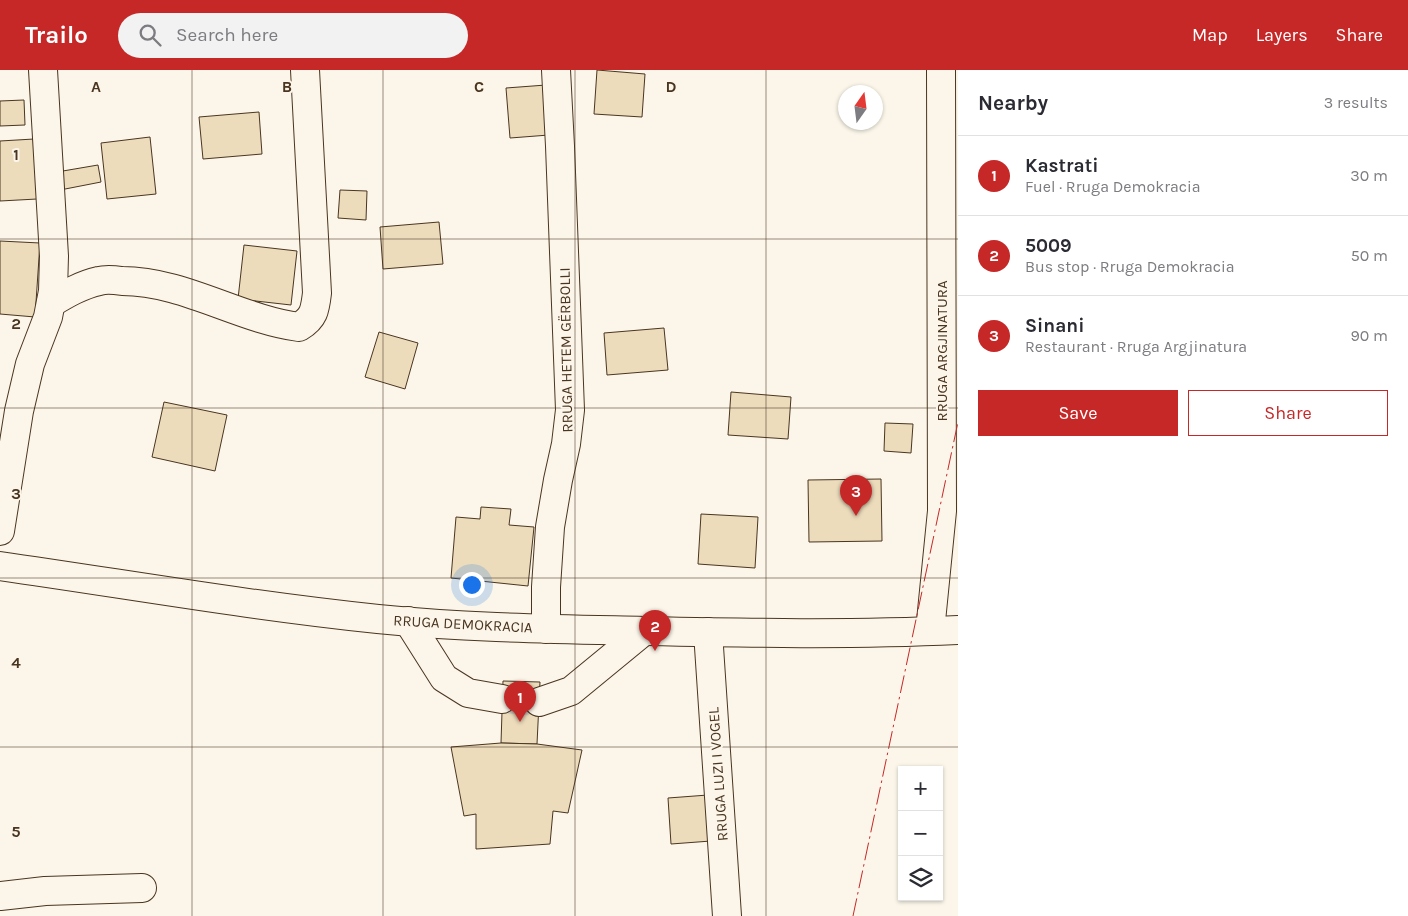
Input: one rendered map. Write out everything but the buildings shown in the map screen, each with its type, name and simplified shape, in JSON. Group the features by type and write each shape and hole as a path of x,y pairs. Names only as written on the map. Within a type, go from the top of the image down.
{"street":[{"path":"0,531 19,411 30,364 48,317 51,303 54,256 43,70"},
{"path":"51,303 71,290 100,280 134,281 173,288 280,324 299,327 309,320 315,308 317,293 305,70"},
{"name":"RRUGA HETEM GËRBOLLI","path":"546,629 546,586 550,527 566,444 570,410 556,70"},
{"name":"RRUGA ARGJINATURA","path":"930,631 942,511 941,70"},
{"name":"RRUGA DEMOKRACIA","path":"0,566 298,609 453,625 546,629 887,634 958,630"},
{"path":"408,621 444,678 468,693 502,699"},
{"path":"539,702 571,691 644,631"},
{"name":"RRUGA LUZI I VOGEL","path":"708,632 728,916"},
{"path":"0,896 45,891 142,888"}],"tunnel":[{"path":"502,699 539,702"}],"power":[{"path":"853,916 958,422"}],"place":[{"name":"Sinani","path":"856,516"},
{"name":"5009","path":"655,651"},
{"name":"Kastrati","path":"520,722"}]}
